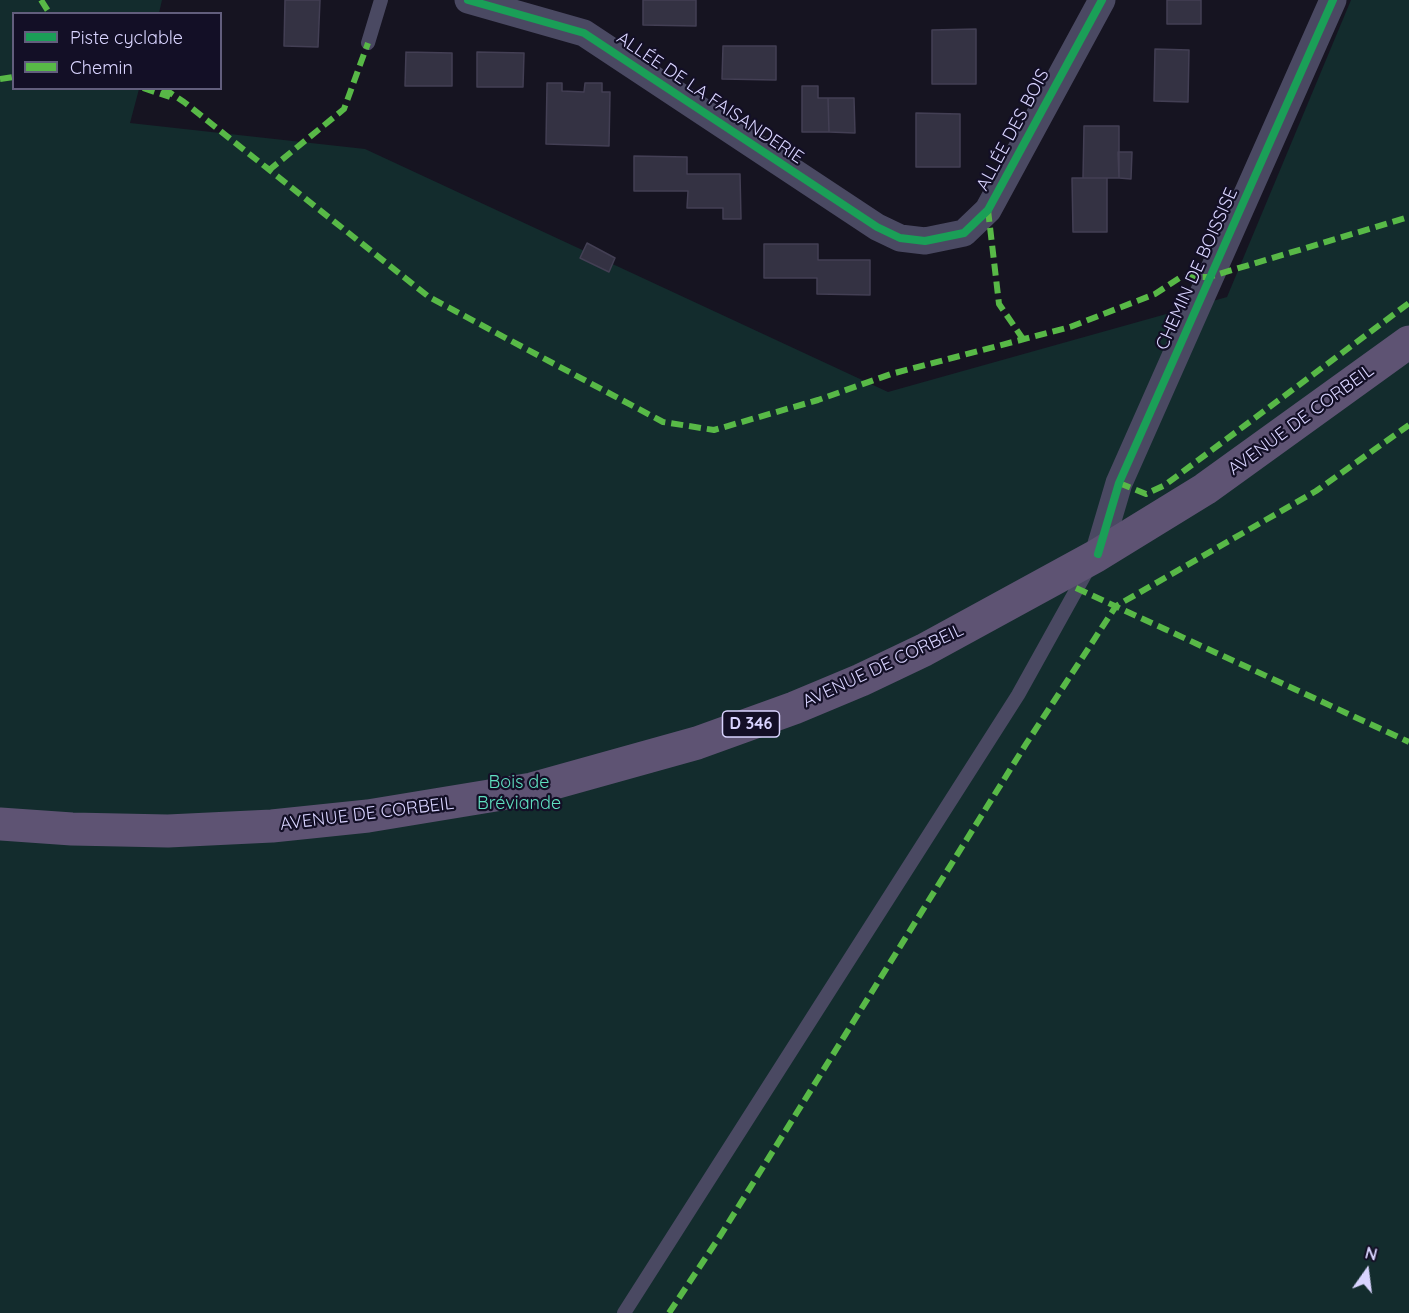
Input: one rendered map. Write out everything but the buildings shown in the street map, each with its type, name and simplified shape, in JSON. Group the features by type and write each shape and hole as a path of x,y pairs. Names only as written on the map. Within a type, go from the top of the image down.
{"main road":[{"name":"AVENUE DE CORBEIL","path":"0,824 72,829 168,831 272,826 378,815 532,789 686,746 794,708 924,650 1097,555 1205,489 1409,342"}],"street":[{"name":"ALLÉE DE LA FAISANDERIE","path":"468,0 584,33 877,227 900,238 924,241"},
{"name":"ALLÉE DES BOIS","path":"924,241 964,233 988,210 1102,0"},
{"name":"CHEMIN DE BOISSISE","path":"1097,555 1119,483 1333,0"}],"lane":[{"path":"368,43 381,0"},
{"path":"624,1313 1018,695 1097,555"}],"green space":[{"name":"Bois de Bréviande","path":"0,0 162,0 159,12 12,12 12,90 139,90 130,123 365,149 888,392 1227,297 1351,0 1409,0 1409,1313 0,1313"}],"marked path":[{"path":"41,0 49,12"},
{"path":"268,171 344,109 368,43"},
{"path":"0,79 12,77"},
{"path":"149,90 170,97"},
{"path":"166,90 429,297 663,422 714,430 818,400 891,374 1070,327 1155,294 1181,277 1209,277 1409,217"},
{"path":"988,210 999,304 1023,339"},
{"path":"1119,483 1146,494 1165,485 1409,303"},
{"path":"669,1313 722,1233 1026,744 1116,606 1316,491 1409,425"},
{"path":"1076,588 1409,742"}],"cycle path":[{"path":"468,0 584,33 877,227 900,238 925,241 964,233 988,210 1102,0"},
{"path":"1098,554 1119,483 1333,0"}]}
